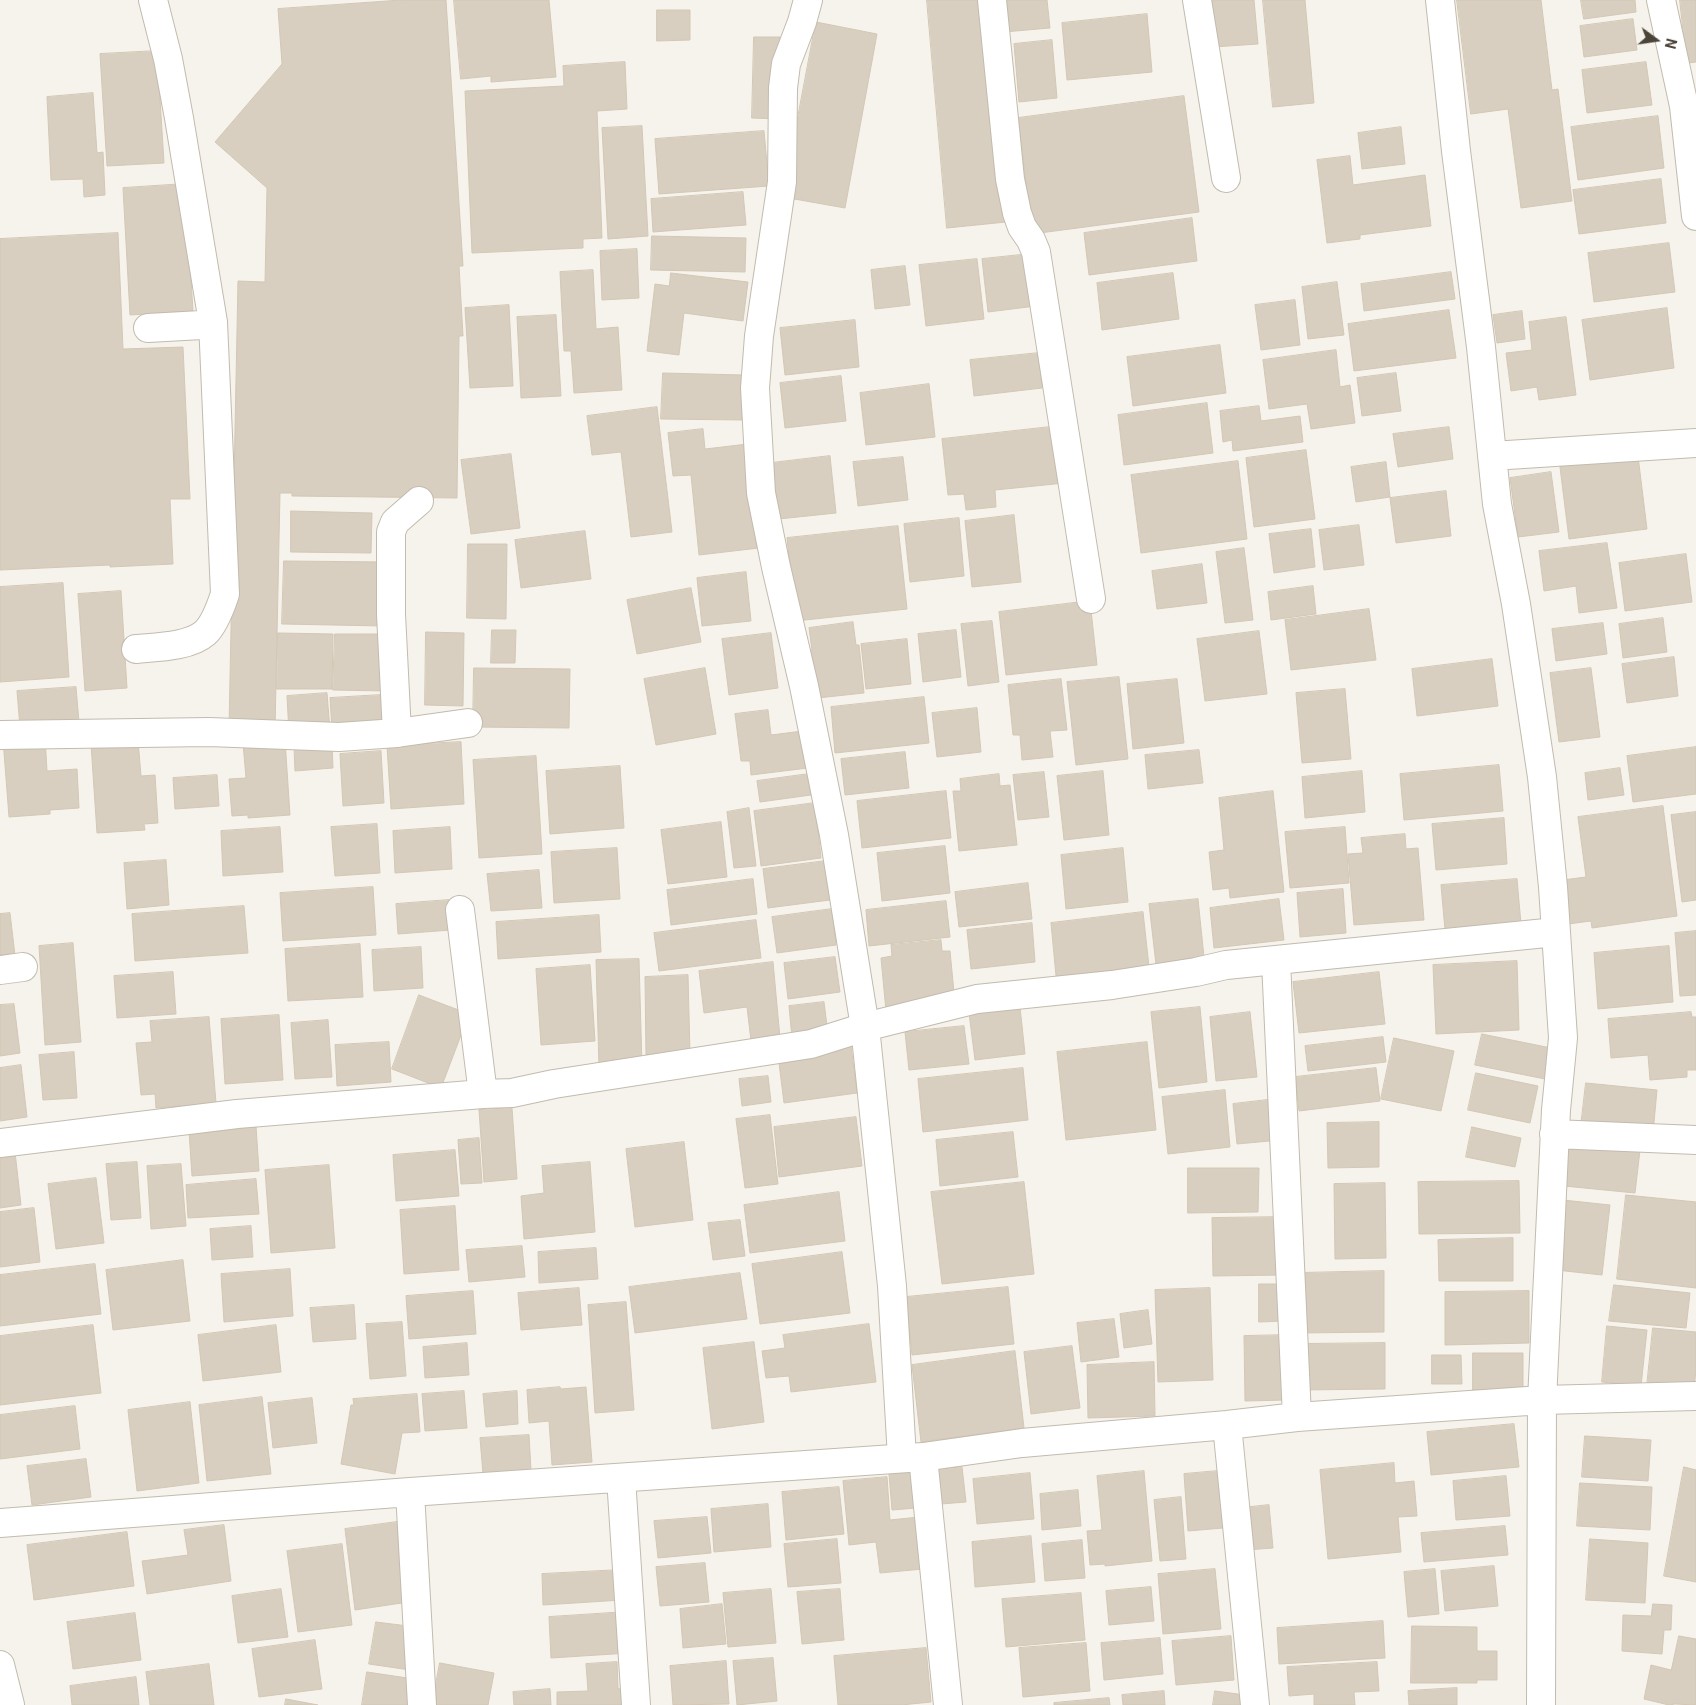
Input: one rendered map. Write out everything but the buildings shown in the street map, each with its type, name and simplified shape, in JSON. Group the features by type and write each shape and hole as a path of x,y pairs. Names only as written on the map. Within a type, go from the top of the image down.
{"street":[{"path":"136,649 184,643 205,633 219,611 225,594 212,322 179,118 168,59 153,0"},
{"path":"808,0 786,64 783,88 782,182 759,336 755,388 762,493 776,567 804,686 834,835 865,1027 912,1457 948,1705"},
{"path":"992,0 1010,179 1017,213 1022,227 1036,252 1091,600"},
{"path":"1197,0 1226,178"},
{"path":"1440,0 1497,504 1516,604 1542,777 1554,887 1563,1038 1554,1134 1542,1400 1541,1705"},
{"path":"1661,0 1684,106 1696,216"},
{"path":"148,328 202,325 212,322"},
{"path":"1492,456 1696,443"},
{"path":"397,733 390,614 391,532 395,522 419,501"},
{"path":"0,735 209,732 339,737 397,733 468,723"},
{"path":"460,910 483,1094"},
{"path":"0,1143 237,1114 512,1093 554,1084 811,1044 865,1027 977,999 1112,985 1196,972 1226,965 1556,932"},
{"path":"1276,961 1297,1417"},
{"path":"1554,1134 1696,1140"},
{"path":"0,1523 912,1457 1022,1443 1228,1426 1297,1417 1542,1400 1696,1396"},
{"path":"1228,1426 1255,1705"},
{"path":"622,1478 636,1705"},
{"path":"410,1492 422,1705"},
{"path":"0,1666 10,1705"}]}
